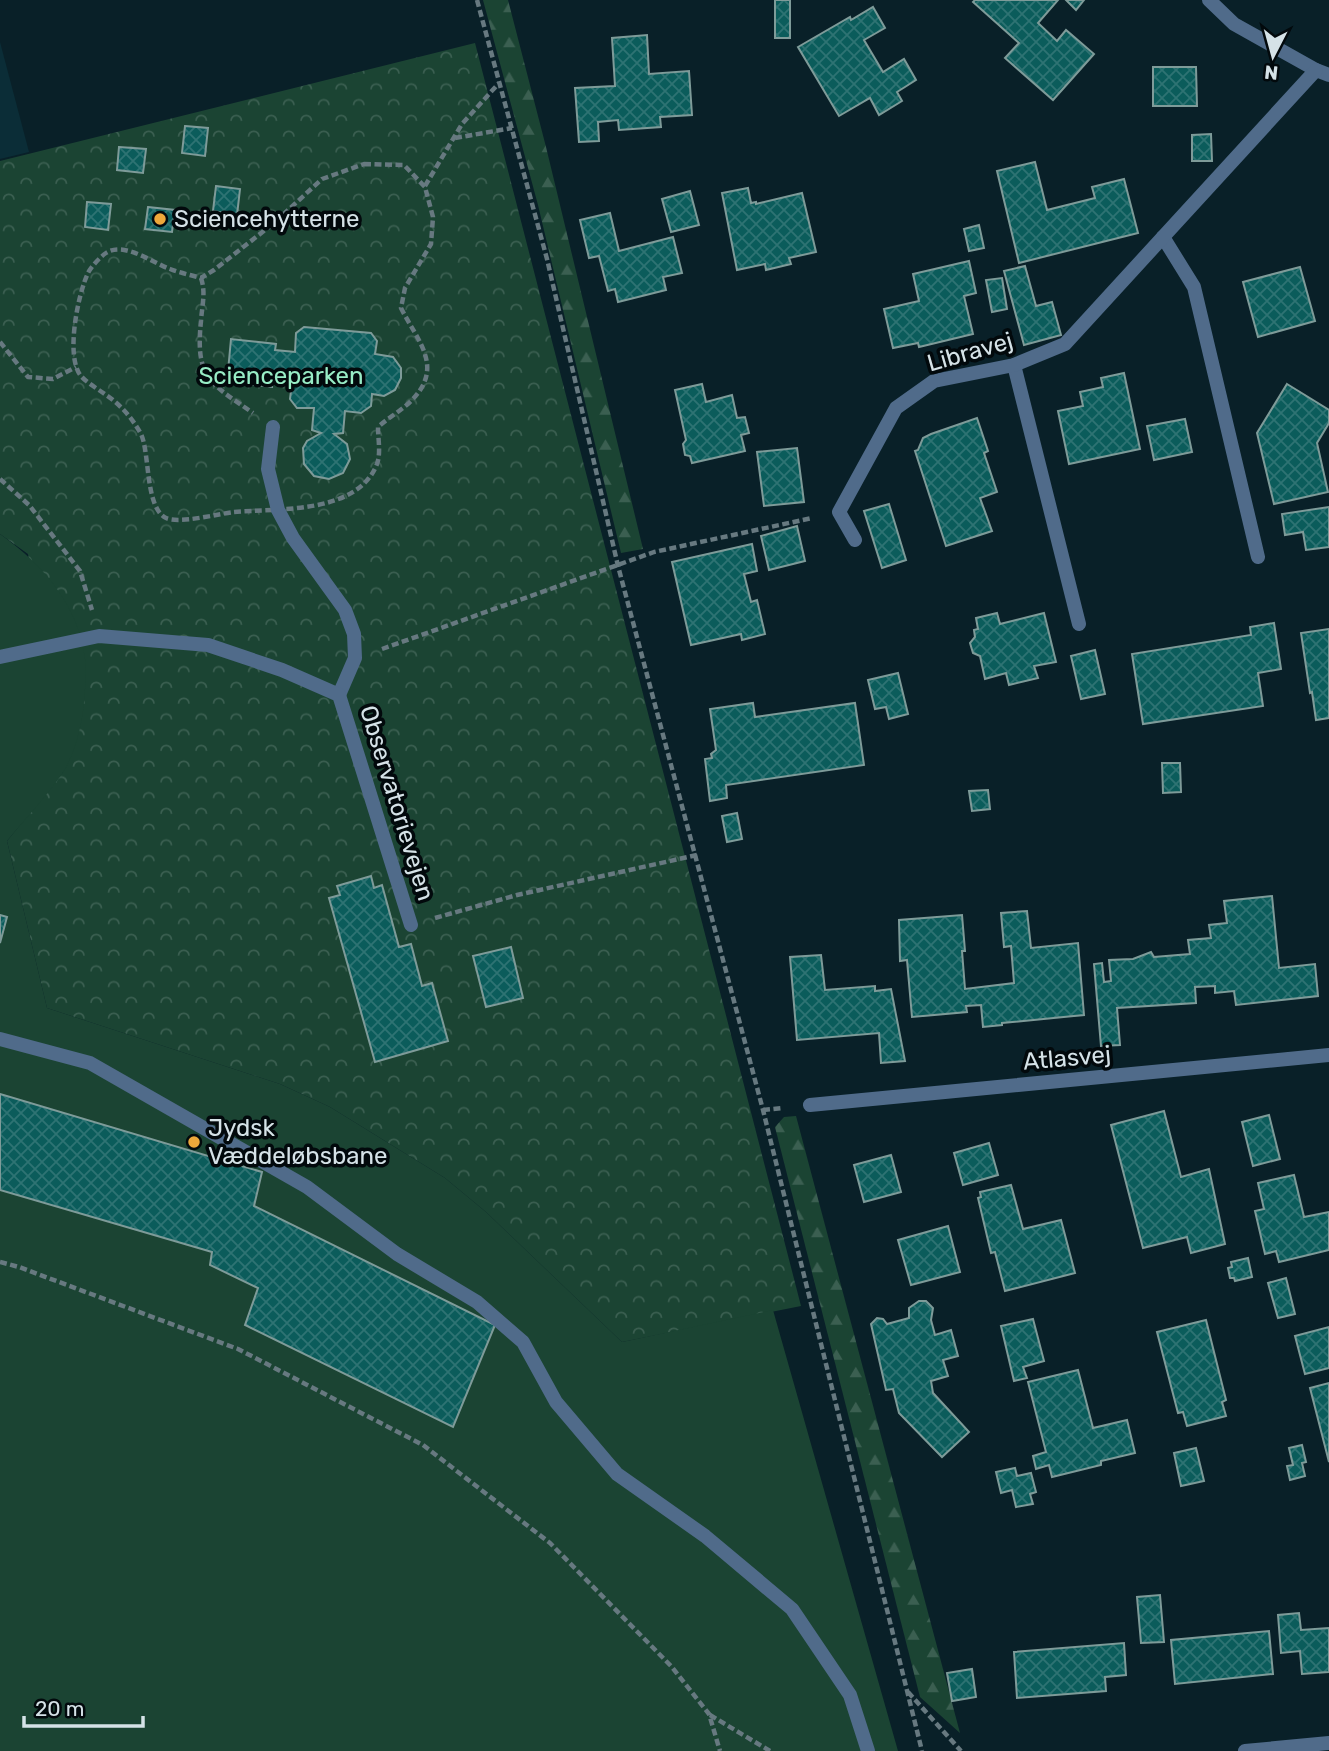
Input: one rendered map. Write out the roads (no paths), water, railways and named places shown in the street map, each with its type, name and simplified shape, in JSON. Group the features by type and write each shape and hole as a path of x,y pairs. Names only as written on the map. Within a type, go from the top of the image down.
{"street":[{"path":"1209,0 1234,24 1322,73"},
{"name":"Libravej","path":"855,540 839,512 896,408 934,381 1014,365 1065,344 1163,236 1322,73"},
{"path":"1163,236 1194,288 1258,557"},
{"path":"1014,365 1080,624"},
{"name":"Observatorievejen","path":"273,427 268,469 278,510 293,538 345,610 354,634 355,658 339,695 411,925"},
{"name":"Observatorievejen","path":"0,657 100,636 208,645 282,670 339,695"},
{"path":"0,1039 90,1063 307,1187 397,1254 477,1302 523,1342 556,1402 617,1474 705,1536 792,1609 850,1695 867,1751"},
{"name":"Atlasvej","path":"810,1105 1329,1055"},
{"path":"1245,1751 1329,1743"}],"place":[{"name":"Sciencehytterne","path":"160,219"},
{"name":"Jydsk Væddeløbsbane","path":"194,1142"}],"park label":[{"name":"Scienceparken","path":"281,376"}]}
